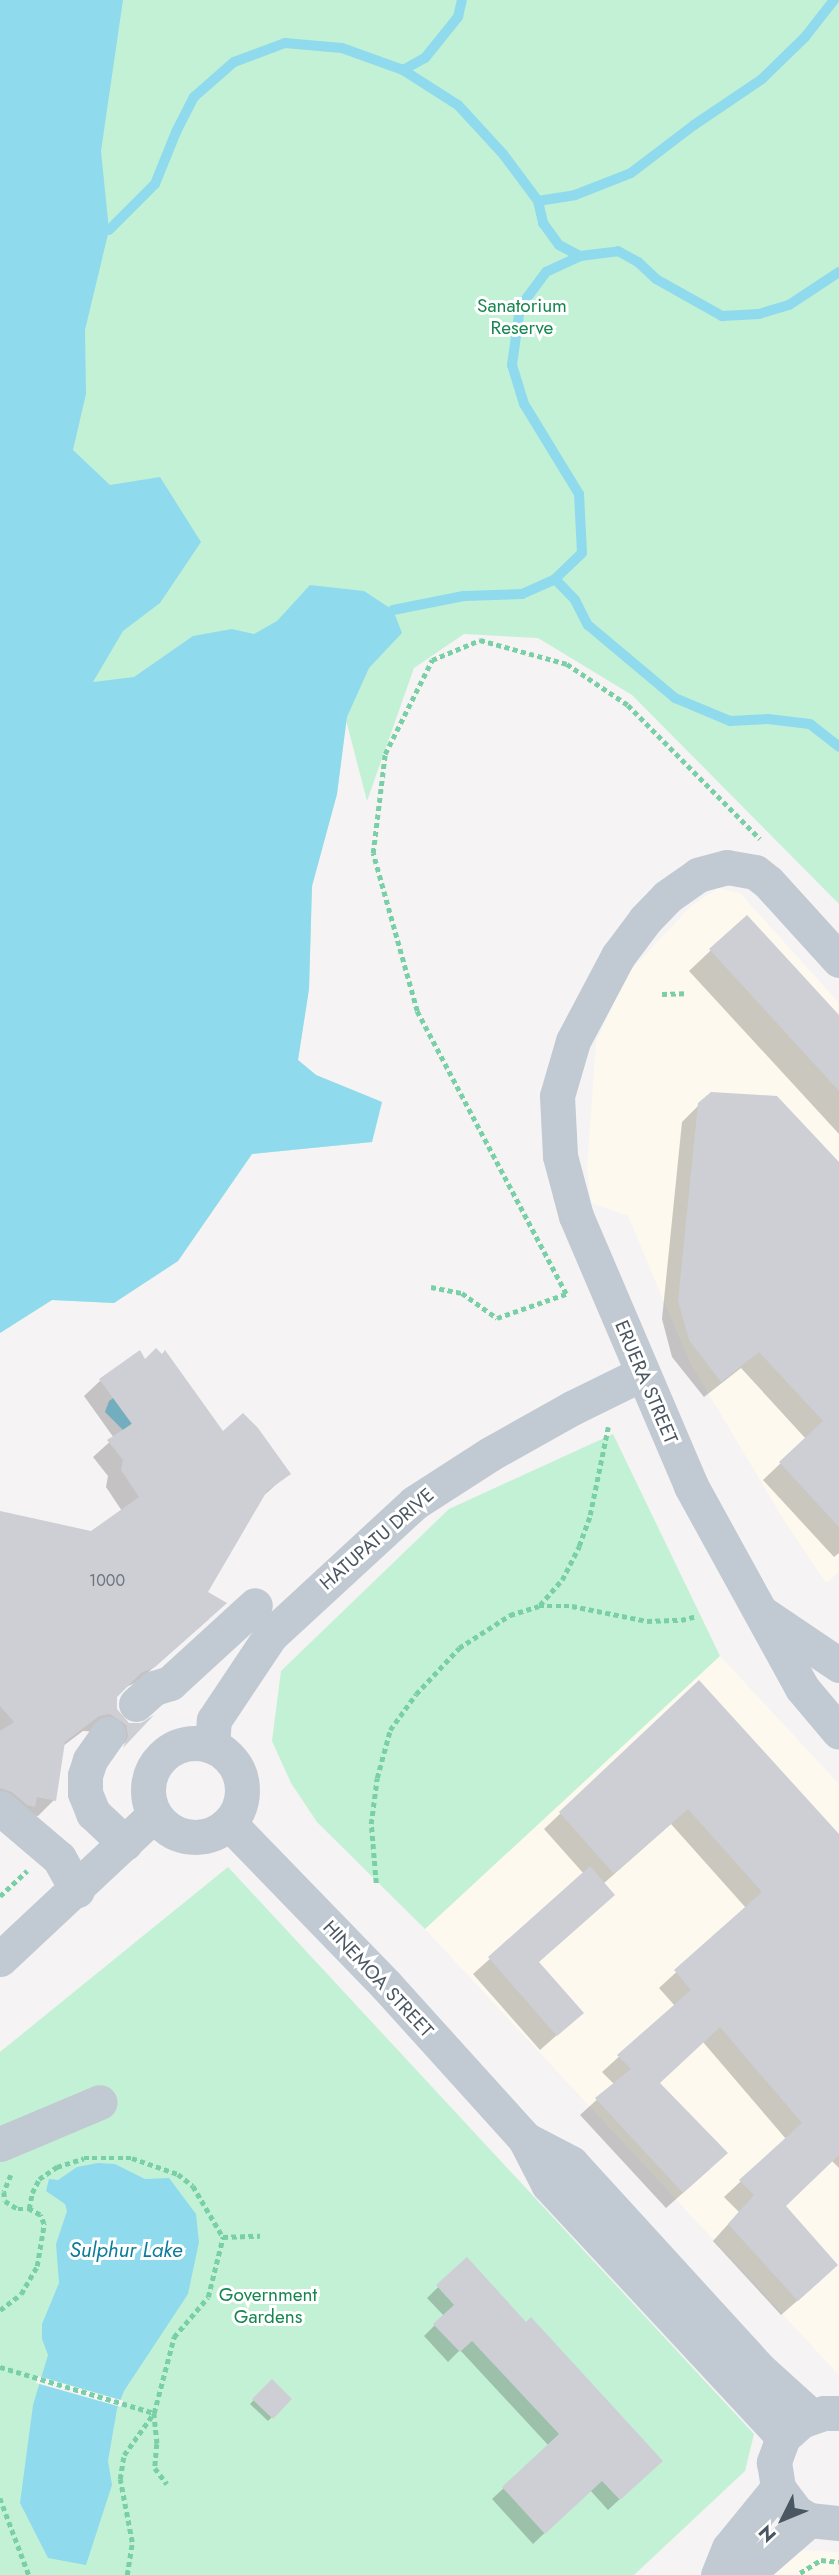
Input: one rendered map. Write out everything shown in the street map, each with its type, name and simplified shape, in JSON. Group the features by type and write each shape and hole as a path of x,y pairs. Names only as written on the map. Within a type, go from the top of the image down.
{"street":[{"name":"ERUERA STREET","path":"839,960 768,882 755,872 727,867 691,879 667,897 645,919 618,956 586,1012 564,1064 557,1096 558,1139 566,1185 576,1216 641,1374 691,1486 802,1688 839,1732"},
{"name":"HATUPATU DRIVE","path":"213,1733 253,1658 286,1618 414,1503 448,1479 502,1448 641,1374"},
{"path":"170,1683 255,1605"},
{"name":"ERUERA STREET","path":"762,1613 839,1665"},
{"path":"198,1657 195,1669 213,1733"},
{"path":"136,1704 154,1688 170,1683 183,1684 193,1691 213,1733 238,1770 242,1784 237,1812 218,1832 190,1837 164,1826 148,1800 147,1785 152,1769 161,1756 174,1747 213,1733"},
{"path":"108,1734 90,1760 85,1775 85,1793 93,1813 125,1843"},
{"path":"0,1808 59,1858 77,1889"},
{"path":"0,1959 155,1815"},
{"name":"HINEMOA STREET","path":"229,1823 386,1985 525,2139 548,2184 713,2340 783,2437"},
{"path":"7,2141 100,2102"},
{"name":"HINEMOA STREET","path":"713,2340 825,2415"},
{"path":"824,2521 785,2502 778,2488 774,2462 783,2437 825,2415"},
{"path":"718,2575 729,2548 778,2488"},
{"path":"738,2575 748,2572 824,2521"}],"path":[{"path":"430,1287 462,1293 497,1318 566,1294 417,1011 373,853 385,754 432,660 480,640 567,664 628,705 766,845"},
{"path":"662,993 685,993"},
{"path":"539,1606 562,1580 579,1546 593,1504 610,1421"},
{"path":"376,1883 371,1824 377,1778 390,1730 416,1694 459,1648 510,1615 539,1606 572,1606 647,1621 681,1620 697,1616"},
{"path":"0,1896 36,1864"},
{"path":"0,2310 21,2294 37,2266 44,2224 40,2215 13,2208 4,2196 15,2161 7,2141"},
{"path":"29,2210 32,2193 39,2179 57,2167 84,2158 132,2158 170,2170 187,2180 223,2236 208,2297 174,2337 154,2413 157,2444 155,2468 167,2484"},
{"path":"223,2236 260,2236"},
{"path":"0,2367 154,2413"},
{"path":"127,2575 132,2542 121,2488 121,2470 124,2455 154,2413"},
{"path":"0,2498 29,2575"}],"shaded area":[{"path":"718,888 740,893 839,1003 839,1572 826,1583 785,1522 689,1361 628,1216 591,1203 587,1168 596,1042 627,974 691,906"},
{"path":"720,1656 839,1784 839,2375 425,1929"},
{"path":"801,2550 839,2552 839,2575 774,2575"}],"green space":[{"name":"Sanatorium Reserve","path":"0,0 839,0 839,904 632,695 538,638 464,634 414,668 367,801 346,720 337,794 312,886 309,989 298,1060 316,1075 382,1102 372,1142 252,1154 178,1261 114,1303 52,1300 0,1333"},
{"path":"613,1434 720,1656 425,1929 317,1822 291,1783 272,1741 281,1671 449,1509"},
{"name":"Government Gardens","path":"228,1867 754,2434 745,2471 634,2575 0,2575 0,2052"}],"water":[{"path":"0,0 123,0 101,151 109,230 85,330 86,394 73,450 110,485 160,477 201,542 160,603 123,631 93,682 134,677 193,636 232,629 254,634 277,621 310,585 364,591 393,610 402,633 369,668 347,717 337,794 312,886 309,989 298,1060 316,1075 382,1102 372,1142 252,1154 178,1261 114,1303 52,1300 0,1333"},
{"path":"139,1380 141,1417 123,1430 105,1412 109,1401"},
{"name":"Sulphur Lake","path":"98,2163 115,2164 145,2179 169,2178 196,2214 199,2242 188,2294 124,2391 117,2409 108,2461 112,2485 86,2565 48,2558 20,2503 33,2405 48,2355 42,2339 42,2324 59,2283 56,2244 67,2211 65,2204 46,2191 49,2179 58,2180 77,2167"}],"pier":[{"path":"38,2376 124,2401 121,2407 36,2383"}],"building":[{"path":"747,915 839,1015 839,1091 709,949"},
{"path":"711,1092 777,1096 839,1162 839,1527 779,1462 823,1421 759,1352 721,1382 689,1340 678,1301 698,1103"},
{"path":"156,1348 162,1354 165,1350 223,1431 243,1413 258,1428 291,1474 267,1491 208,1592 227,1603 155,1667 141,1673 117,1697 117,1709 129,1723 141,1723 154,1715 123,1748 128,1736 126,1725 110,1714 99,1716 65,1742 56,1801 37,1797 35,1807 27,1805 12,1792 0,1788 0,1731 14,1722 0,1706 0,1511 91,1531 139,1497 121,1470 123,1460 107,1440 132,1424 99,1379 140,1350 145,1359"},
{"path":"699,1680 839,1834 839,2155 786,2206 838,2265 798,2301 728,2224 754,2195 739,2180 802,2123 720,2027 660,2083 728,2153 683,2193 595,2098 631,2069 617,2055 691,1990 674,1970 762,1892 688,1809 614,1874 559,1812"},
{"path":"590,1866 615,1895 539,1962 584,2013 557,2036 488,1957"},
{"path":"467,2257 526,2322 531,2317 663,2461 620,2500 602,2481 545,2534 502,2487 559,2434 472,2341 460,2352 433,2324 454,2305 436,2285"},
{"path":"272,2379 292,2399 273,2419 252,2399"}],"waterway":[{"path":"403,70 425,58 458,17 462,0"},
{"path":"538,201 575,195 631,173 694,125 762,79 805,37 834,0"},
{"path":"109,230 155,184 176,132 194,97 234,62 285,43 342,48 403,70 458,105 503,154 538,201 543,223 559,245 580,256 618,251 638,262 656,279 722,316 759,314 789,305 839,272"},
{"path":"393,610 464,596 522,594 555,579 582,553 579,494 524,404 512,365 520,307 546,272 580,256"},
{"path":"555,579 575,600 588,625 675,698 730,721 768,719 810,724 839,747"}]}
